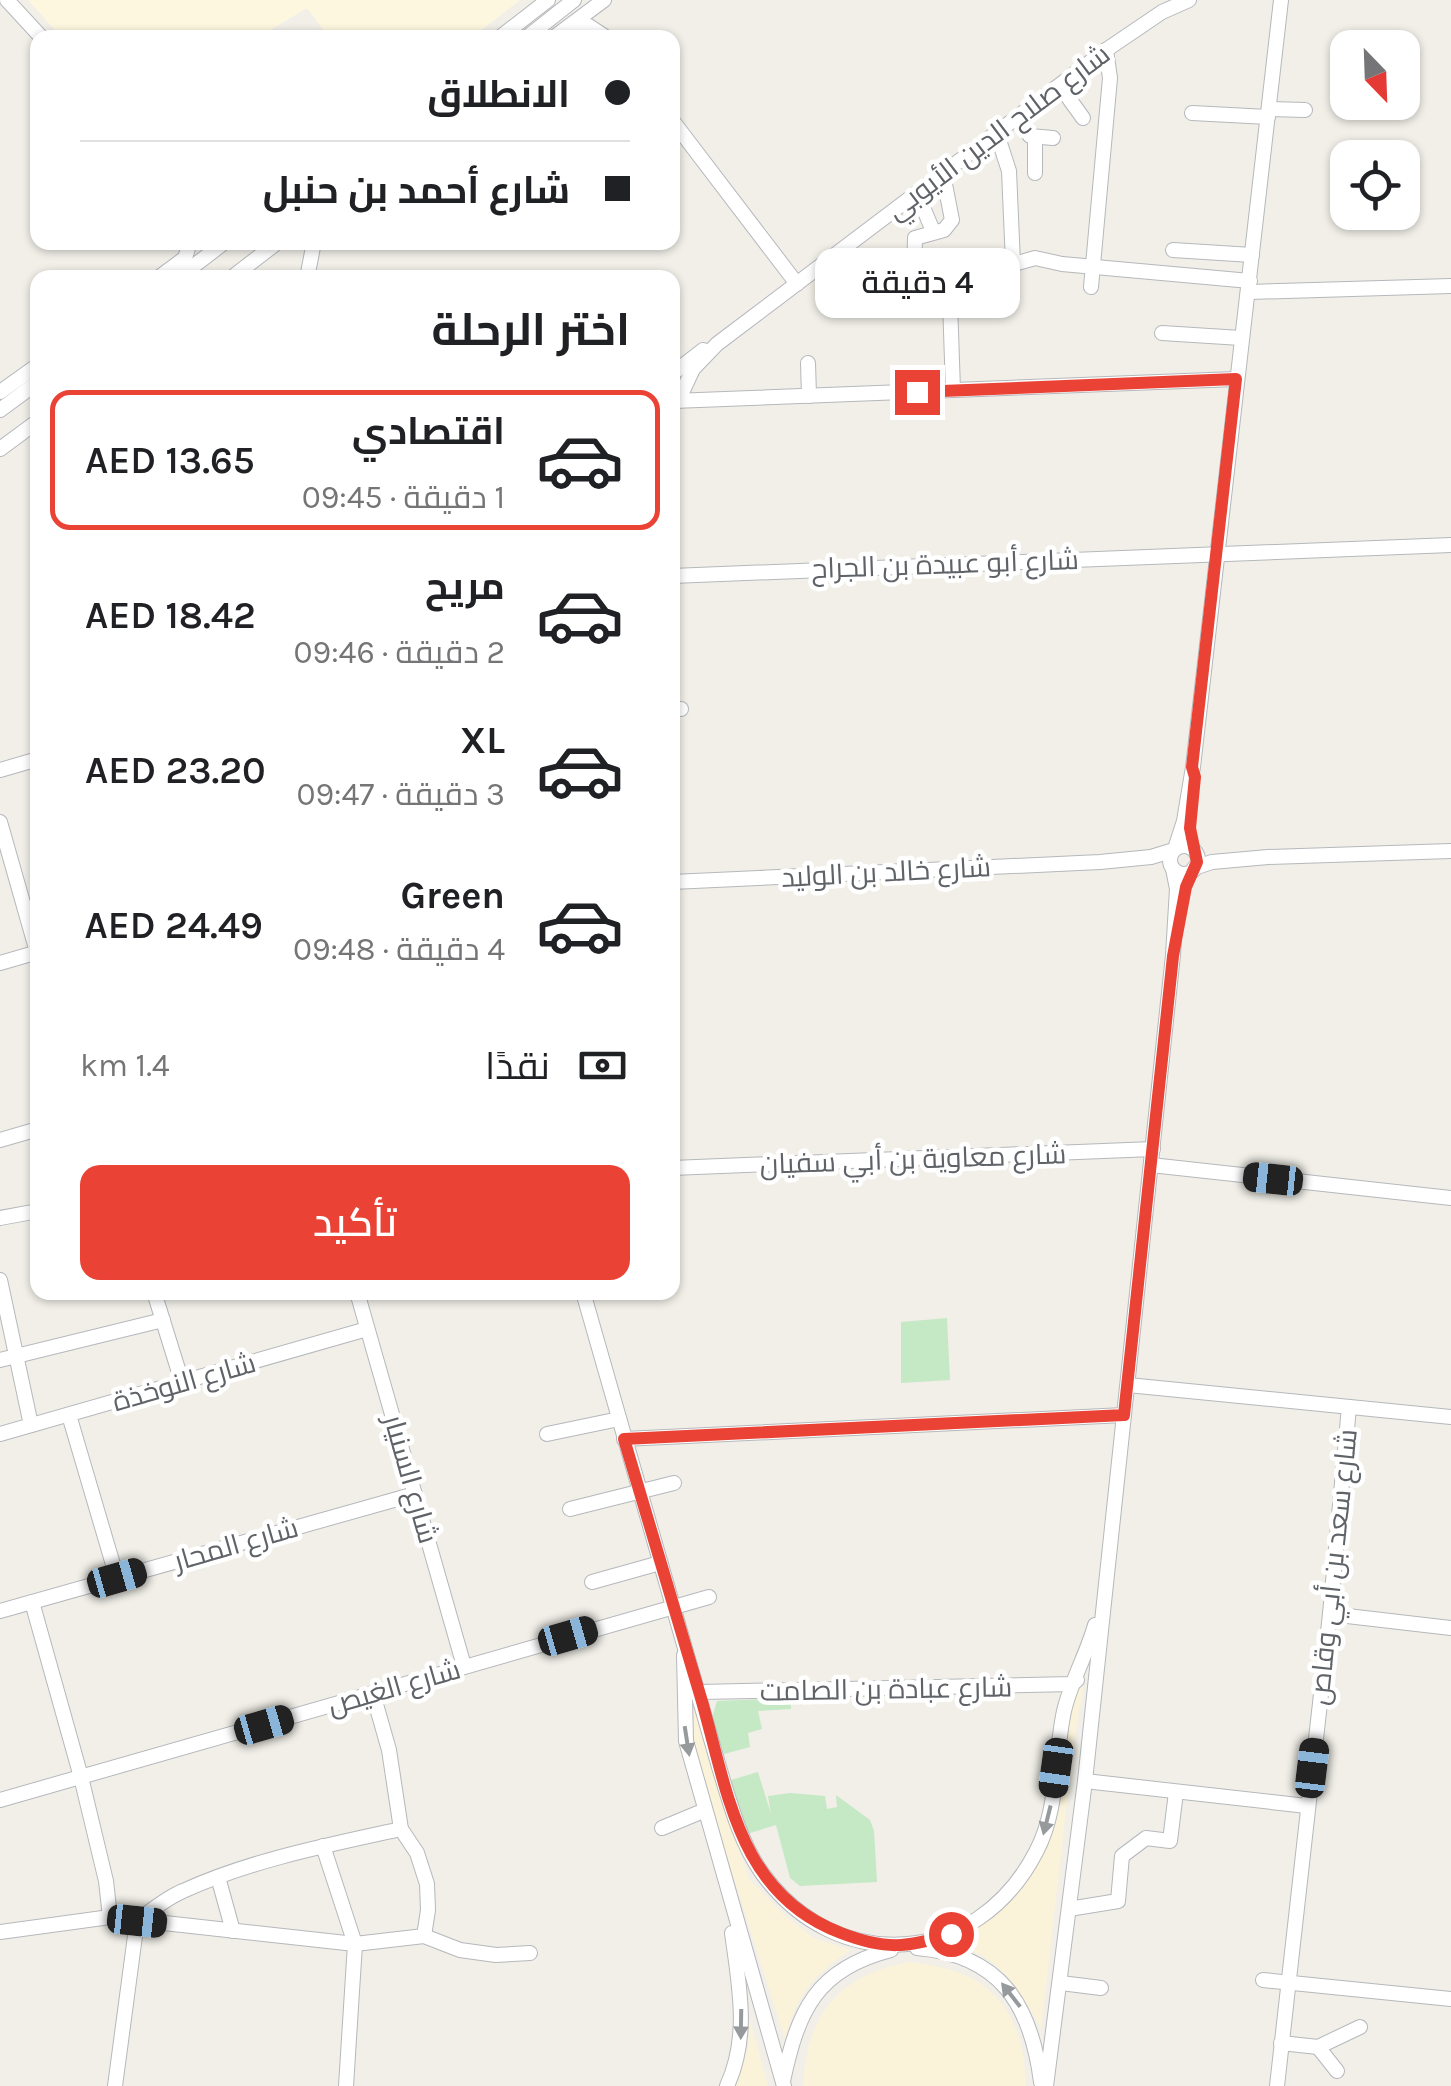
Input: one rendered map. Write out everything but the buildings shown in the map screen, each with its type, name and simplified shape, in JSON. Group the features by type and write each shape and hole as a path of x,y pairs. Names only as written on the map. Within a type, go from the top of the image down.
{"street":[{"path":"7,0 35,30"},
{"path":"509,30 548,0"},
{"path":"536,30 574,0"},
{"path":"564,30 606,0"},
{"path":"606,0 608,30"},
{"name":"شارع صلاح الدين الأيوبي","path":"680,367 717,344 1106,50 1162,12 1189,0"},
{"path":"1043,2086 1062,1983 1086,1781 1173,956 1177,889 1170,856 1184,821 1192,767 1281,0"},
{"path":"569,26 596,30"},
{"path":"1091,287 1110,78 1106,50"},
{"path":"1060,86 1083,118"},
{"path":"1192,113 1305,110"},
{"path":"1017,118 1035,145 1035,173"},
{"path":"680,130 797,284"},
{"path":"997,134 1010,176 1013,264"},
{"path":"1006,155 1053,138"},
{"path":"914,275 915,238 947,228 952,220 943,174"},
{"path":"917,194 932,232"},
{"path":"169,270 185,258 188,250"},
{"path":"187,270 210,250"},
{"path":"241,270 268,250"},
{"path":"1173,250 1252,255"},
{"path":"973,268 1004,267 1035,258 1249,286 1451,286"},
{"path":"950,302 954,390"},
{"path":"1162,333 1240,338"},
{"name":"شارع صلاح الدين الأيوبي","path":"680,393 717,344"},
{"path":"808,363 808,396"},
{"path":"1026,368 1026,388"},
{"path":"694,370 710,400"},
{"path":"0,393 30,371"},
{"path":"680,401 1236,379"},
{"path":"0,410 30,388"},
{"path":"0,393 22,394"},
{"path":"0,449 30,428"},
{"name":"شارع أبو عبيدة بن الجراح","path":"680,576 1451,545"},
{"path":"0,770 30,762"},
{"path":"1173,956 1197,858 1190,828 1195,777 1192,767"},
{"path":"0,822 30,927"},
{"path":"1174,849 1185,846 1222,855 1258,853 1268,857"},
{"name":"شارع خالد بن الوليد","path":"680,882 1100,862 1151,857 1174,849"},
{"path":"1173,868 1182,873 1222,861 1268,857 1451,851"},
{"name":"شارع خالد بن الوليد","path":"1100,862 1112,866 1144,864 1173,868"},
{"path":"0,962 30,954"},
{"path":"0,1140 30,1131"},
{"name":"شارع معاوية بن أبي سفيان","path":"680,1168 1152,1157 1450,1198"},
{"path":"1450,1198 1451,1188"},
{"path":"0,1218 30,1212"},
{"path":"0,1280 31,1426"},
{"path":"157,1300 182,1382"},
{"name":"شارع السنيار","path":"359,1300 464,1666"},
{"path":"585,1300 700,1692 718,1767 738,1825 761,1872 801,1914 869,1944 945,1950 995,1975 1028,2019 1043,2086"},
{"path":"0,1360 163,1320"},
{"name":"شارع النوخذة","path":"0,1434 368,1329"},
{"path":"1128,1385 1451,1418"},
{"name":"شارع سعد بن أبي وقاص","path":"1277,2086 1349,1407"},
{"path":"69,1415 117,1578"},
{"path":"624,1439 1124,1415"},
{"path":"547,1434 619,1419"},
{"path":"570,1509 674,1483"},
{"name":"شارع المحار","path":"0,1611 415,1494"},
{"path":"592,1582 660,1563"},
{"path":"782,2085 797,2024 831,1978 857,1960 951,1934 996,1905 1019,1880 1048,1826 1064,1711 1104,1590"},
{"name":"شارع الغيص","path":"0,1800 709,1596"},
{"path":"32,1602 81,1776 106,1881 110,1917"},
{"path":"1330,1614 1451,1628"},
{"path":"684,1644 686,1742 782,2085"},
{"name":"شارع عبادة بن الصامت","path":"700,1692 1072,1684 1085,1676 1095,1689"},
{"path":"373,1694 389,1750 401,1829 417,1853 426,1884 424,1936"},
{"path":"1086,1781 1307,1806"},
{"path":"1069,1909 1118,1900 1122,1856 1146,1838 1170,1841 1176,1792"},
{"path":"662,1828 704,1812"},
{"path":"116,2086 137,1921 178,1892 218,1877 323,1846 401,1829"},
{"path":"323,1846 354,1944 346,2086"},
{"path":"218,1877 233,1931"},
{"path":"727,1892 742,2014 740,2054 727,2086"},
{"path":"0,1932 110,1917 354,1944 424,1936 460,1950 496,1955 530,1953"},
{"path":"1263,1980 1451,1999"},
{"path":"1062,1983 1100,1988"},
{"path":"1281,2043 1318,2047 1360,2022"},
{"path":"1318,2047 1337,2072"}],"shaded area":[{"path":"28,0 520,0 482,30 324,30 307,8 271,30 55,30"}],"green space":[{"path":"947,1318 950,1380 901,1383 901,1322"},
{"path":"791,1698 791,1709 758,1711 762,1729 748,1733 750,1747 724,1754 712,1718 717,1701"},
{"path":"758,1772 771,1814 768,1796 825,1796 827,1809 837,1807 836,1795 870,1820 877,1882 800,1886 790,1878 776,1825 747,1834 731,1780"}],"sand":[{"path":"1074,1687 1083,1688 1041,2029 1005,1974 981,1955 949,1943 1002,1909 1027,1874 1045,1824"},
{"path":"692,1703 749,1879 813,1938 851,1950 808,1987 794,2011 785,2039 690,1740"},
{"path":"908,1962 959,1973 996,1996 1017,2033 1026,2086 803,2086 811,2038 830,2003 862,1978"},
{"path":"750,2021 768,2086 735,2086 748,2049"}],"route":[{"path":"917,392 1236,379 1192,767 1195,777 1190,828 1197,862 1186,887 1173,956 1124,1415 624,1439 700,1692 718,1767 748,1851 761,1872 801,1914 869,1944 906,1947 951,1934"}]}
